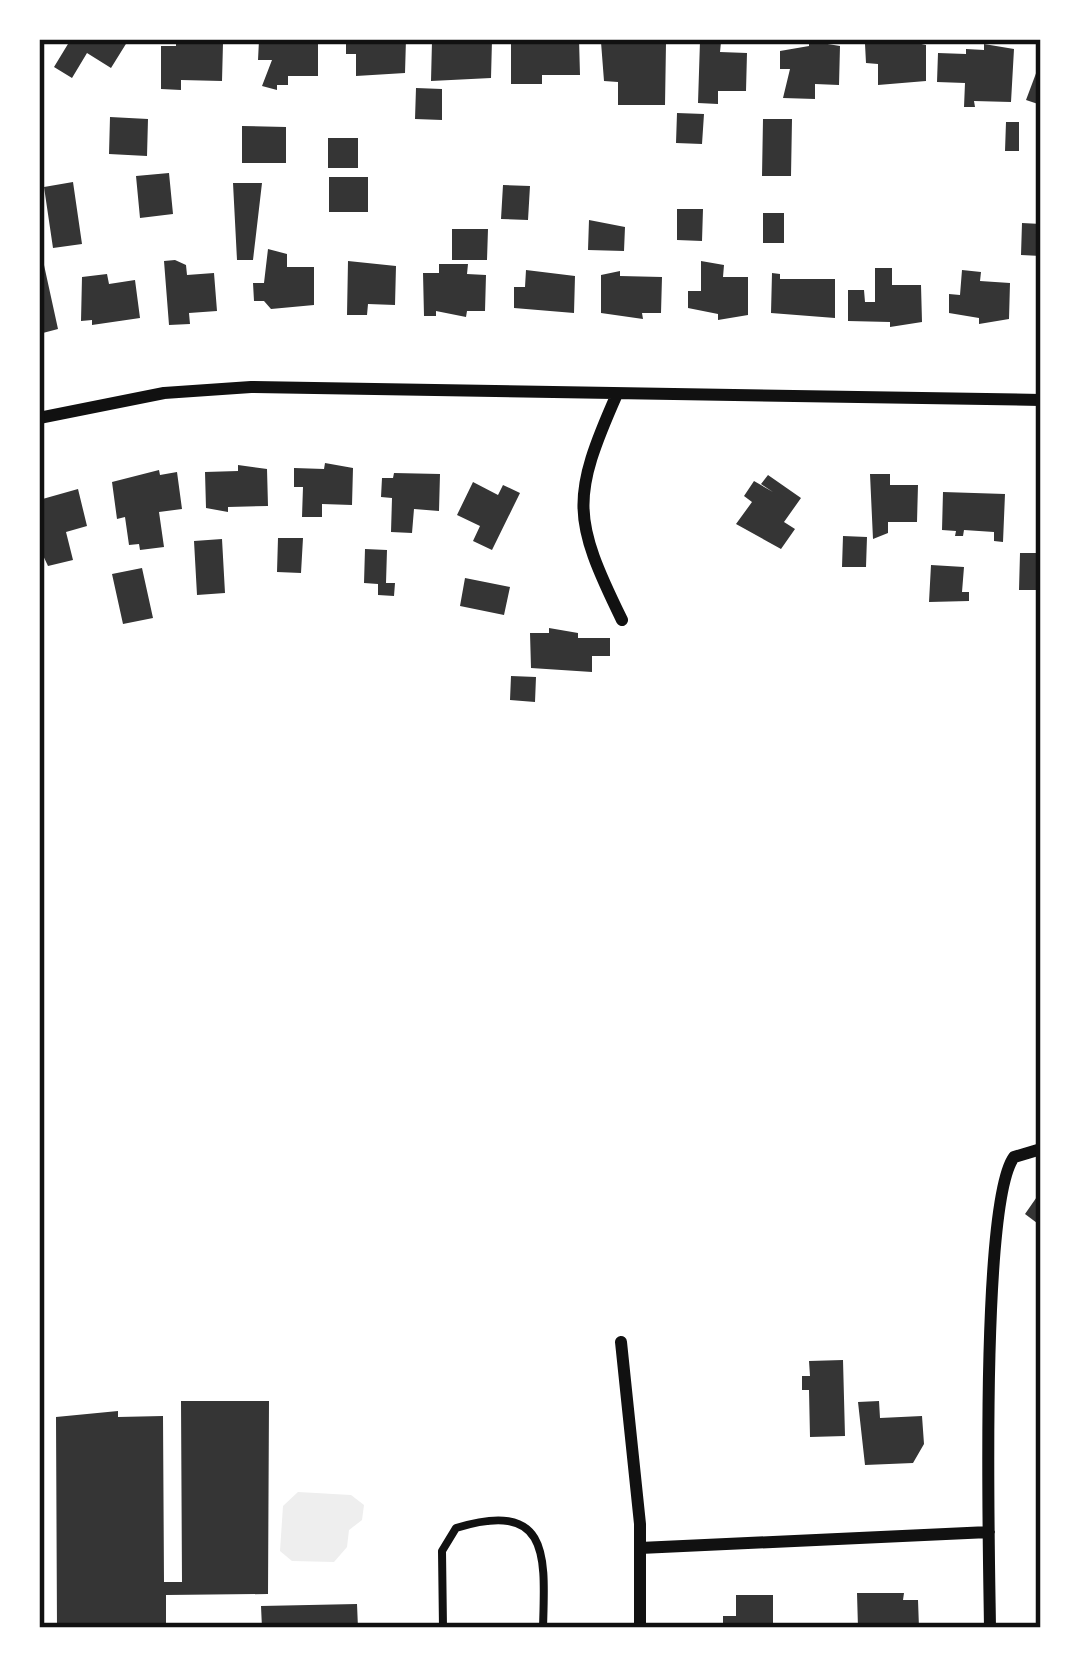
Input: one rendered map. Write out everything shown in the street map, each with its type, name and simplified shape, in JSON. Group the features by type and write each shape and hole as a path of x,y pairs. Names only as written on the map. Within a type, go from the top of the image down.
{"street":[{"path":"39,418 164,393 250,387 1041,400"},
{"path":"617,394 585,467 580,503 595,566 622,620"},
{"path":"990,1628 992,1300 1002,1179 1014,1157 1041,1149"},
{"path":"621,1342 640,1548 640,1628"},
{"path":"640,1548 989,1532"}],"lane":[{"path":"442,1628 442,1552 456,1528 484,1520 514,1522 537,1535 545,1556 543,1628"}],"shaded area":[{"path":"298,1492 351,1495 364,1505 362,1520 349,1530 347,1547 334,1562 292,1561 280,1551 283,1506"}],"building":[{"path":"71,39 129,39 111,68 87,53 72,78 54,67"},
{"path":"176,39 223,43 222,81 181,80 181,90 161,89 161,46 176,46"},
{"path":"318,39 318,76 288,76 288,85 277,85 277,90 262,86 272,60 258,60 259,40"},
{"path":"346,39 406,39 405,73 356,76 356,54 346,54"},
{"path":"579,39 580,75 542,75 542,84 511,84 511,42"},
{"path":"898,39 926,45 926,81 878,85 878,64 866,63 865,44 898,44"},
{"path":"492,40 491,78 431,81 432,41"},
{"path":"700,41 721,42 720,52 747,53 746,91 718,91 718,104 698,103"},
{"path":"809,41 840,46 839,85 815,84 815,99 783,98 790,69 780,69 780,51 809,46"},
{"path":"601,42 666,43 665,105 618,105 618,82 604,81"},
{"path":"984,44 1014,49 1011,102 974,101 975,107 964,107 965,83 937,82 938,53 966,54 966,49 984,50"},
{"path":"1041,60 1041,105 1026,100"},
{"path":"416,88 442,89 442,120 415,119"},
{"path":"677,113 704,114 702,144 676,143"},
{"path":"110,117 148,119 147,156 109,154"},
{"path":"763,119 792,119 791,176 762,176"},
{"path":"1006,122 1019,122 1019,151 1005,151"},
{"path":"242,126 286,127 286,163 242,163"},
{"path":"328,138 358,138 358,168 328,168"},
{"path":"169,173 173,214 140,218 136,176"},
{"path":"329,177 368,177 368,212 329,212"},
{"path":"73,182 82,244 53,248 44,187"},
{"path":"233,183 262,183 253,260 237,260"},
{"path":"503,185 530,186 528,220 501,219"},
{"path":"677,209 703,209 702,241 677,240"},
{"path":"763,213 784,213 784,243 763,243"},
{"path":"589,220 625,227 624,251 588,250"},
{"path":"1022,223 1041,224 1041,256 1021,255"},
{"path":"452,229 488,229 487,260 452,260"},
{"path":"268,249 287,254 287,267 314,267 314,305 271,309 264,301 254,301 253,283 264,283"},
{"path":"164,261 186,265 187,275 214,273 217,311 189,313 190,324 169,325"},
{"path":"348,261 396,266 395,305 368,304 367,315 347,315"},
{"path":"701,261 724,265 723,277 748,277 748,315 718,320 718,314 688,308 688,291 701,291"},
{"path":"439,264 468,264 467,274 486,275 485,311 467,311 466,317 436,311 436,316 424,316 423,273 439,273"},
{"path":"44,265 58,329 39,334 39,266"},
{"path":"875,268 892,268 892,285 921,285 922,322 890,327 890,322 848,321 848,290 864,290 865,302 875,302"},
{"path":"526,270 575,276 574,313 514,308 514,287 525,287"},
{"path":"962,270 981,272 980,281 1010,283 1009,319 979,324 979,318 949,313 949,294 960,295"},
{"path":"620,271 620,276 662,277 661,313 642,313 643,319 601,313 601,275"},
{"path":"772,273 780,274 780,279 835,279 835,318 771,313"},
{"path":"107,274 109,284 135,280 140,318 92,325 92,320 81,321 82,277"},
{"path":"325,463 353,468 352,505 322,504 322,517 302,517 303,487 294,487 294,468 324,469"},
{"path":"238,465 267,469 268,506 228,507 228,512 206,508 205,472 238,471"},
{"path":"159,470 160,475 177,472 182,509 159,512 164,547 140,550 139,544 129,545 125,517 117,519 112,482"},
{"path":"394,473 440,474 439,511 414,509 412,533 391,532 392,498 381,497 382,478 393,478"},
{"path":"870,474 890,474 890,485 918,485 917,522 888,522 888,533 873,539"},
{"path":"768,475 801,498 784,522 795,529 781,549 736,524 752,502 744,496 754,481 773,492 761,484"},
{"path":"473,482 498,495 503,485 520,493 492,550 473,541 480,526 457,515"},
{"path":"78,489 87,526 66,532 73,560 48,566 39,547 39,500"},
{"path":"943,492 1005,494 1003,542 994,541 994,532 964,530 963,536 955,536 956,531 942,530"},
{"path":"843,536 867,537 866,567 842,567"},
{"path":"278,538 303,538 301,573 277,572"},
{"path":"222,539 225,593 197,595 194,541"},
{"path":"365,549 387,550 386,583 395,583 394,596 378,595 378,584 364,583"},
{"path":"1020,553 1041,553 1041,590 1019,590"},
{"path":"931,565 964,567 962,592 969,592 969,601 929,602"},
{"path":"142,568 153,618 123,624 112,574"},
{"path":"465,578 510,587 504,615 460,606"},
{"path":"549,628 578,633 578,638 610,638 610,656 592,656 592,672 531,668 530,633 549,633"},
{"path":"511,676 536,677 535,702 510,700"},
{"path":"1041,1191 1041,1226 1025,1214"},
{"path":"843,1360 845,1436 810,1437 809,1390 802,1390 802,1376 810,1376 809,1361"},
{"path":"181,1401 269,1401 268,1594 166,1595 166,1628 57,1628 56,1417 118,1411 118,1417 163,1416 164,1582 182,1582"},
{"path":"879,1401 880,1418 922,1416 924,1444 913,1463 865,1465 858,1402"},
{"path":"857,1593 904,1593 903,1600 918,1600 919,1628 858,1628"},
{"path":"736,1595 773,1595 773,1628 723,1628 723,1616 736,1616"},
{"path":"357,1604 358,1628 262,1628 261,1606"}]}
